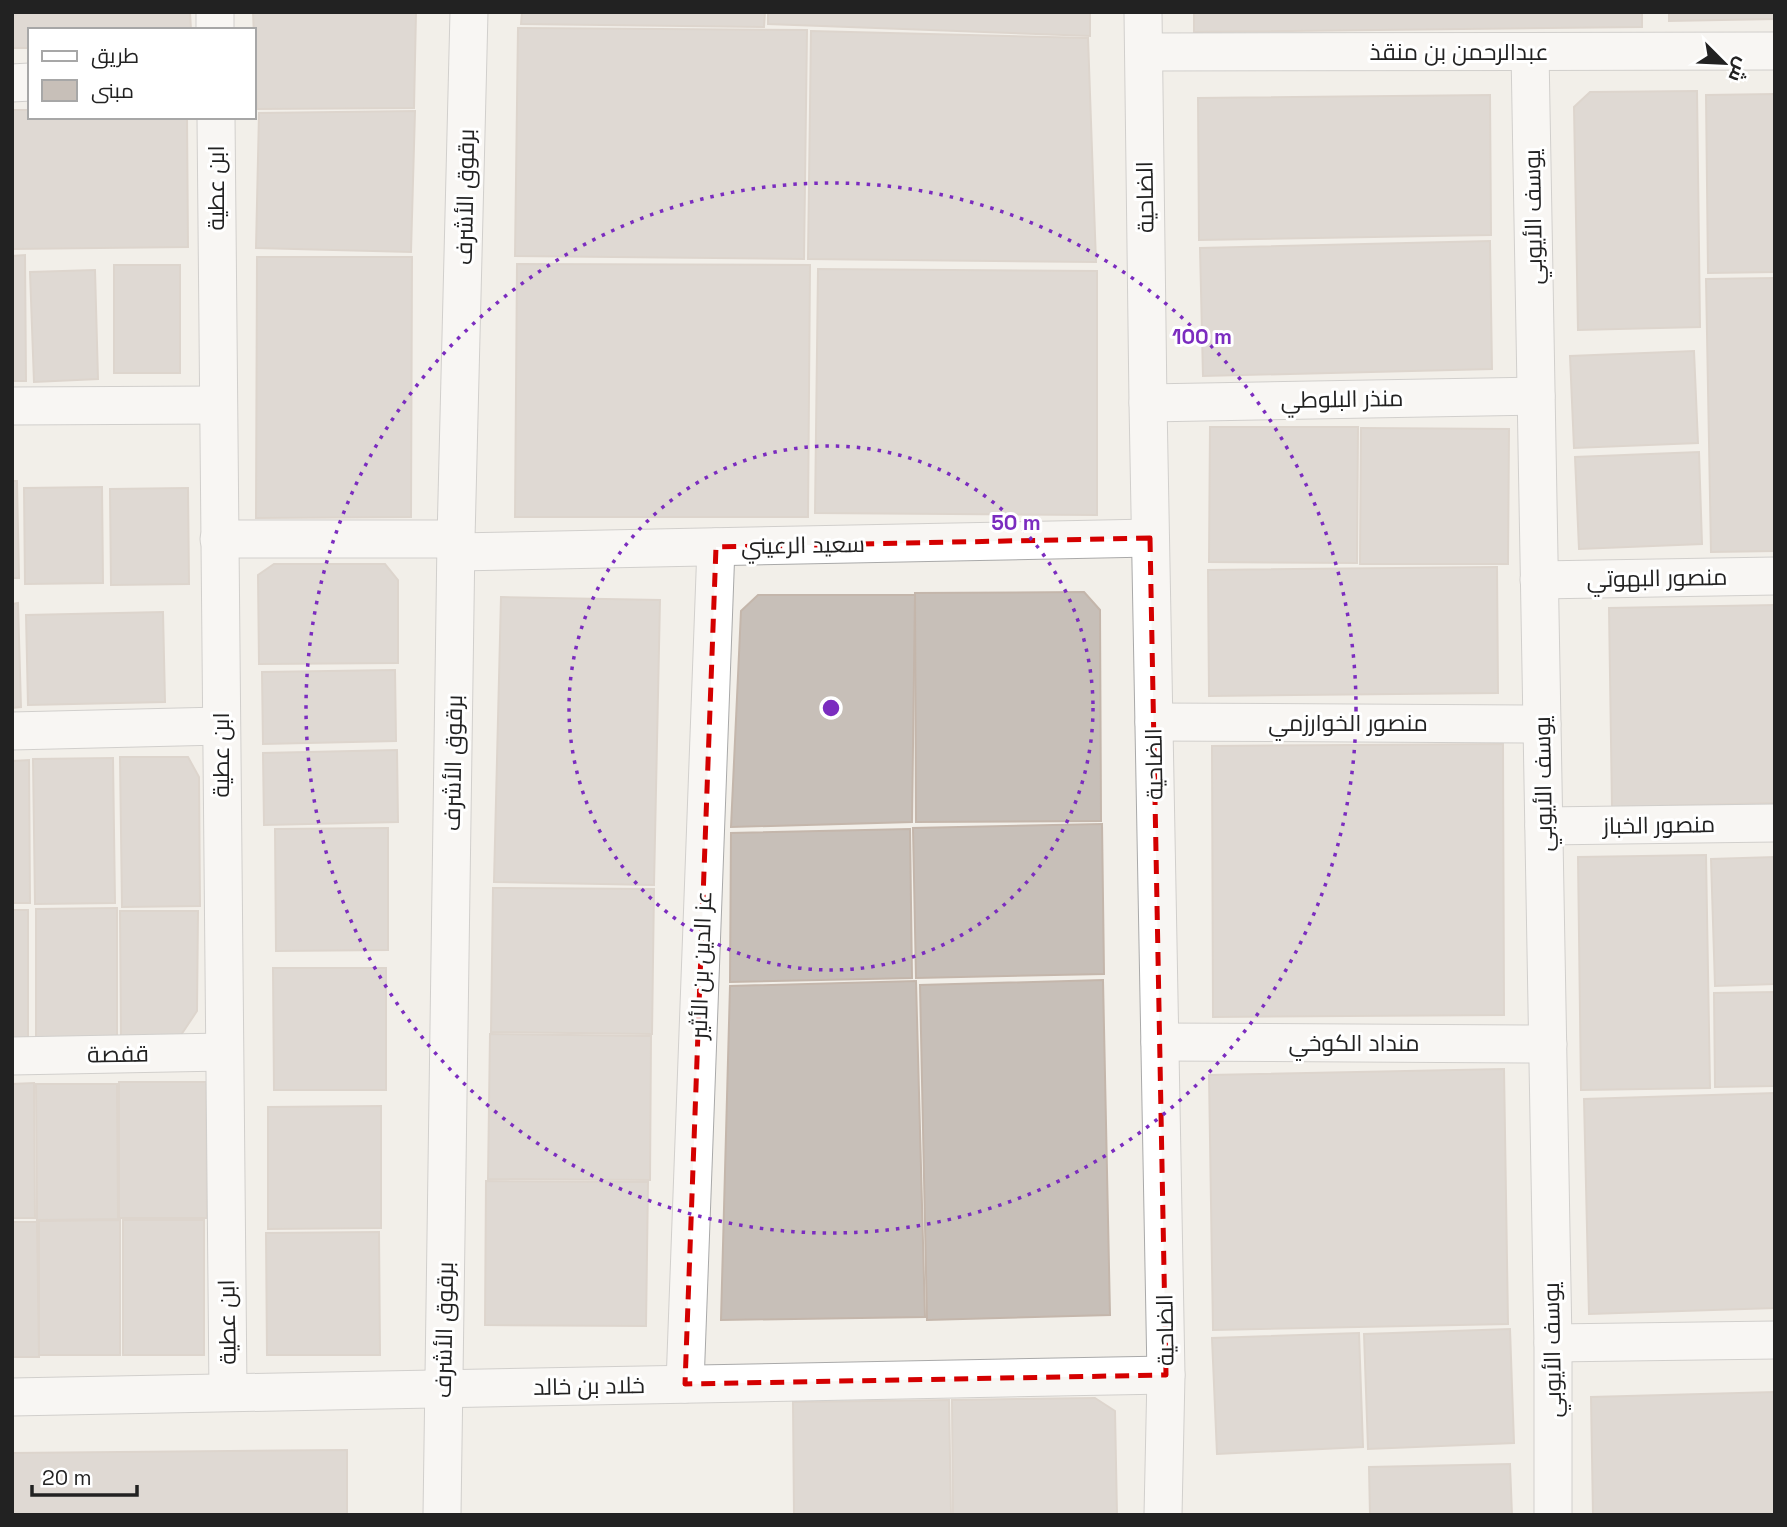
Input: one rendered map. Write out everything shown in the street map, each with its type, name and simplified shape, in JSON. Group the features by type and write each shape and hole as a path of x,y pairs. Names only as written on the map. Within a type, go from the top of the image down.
{"street":[{"name":"برقوق الأشرف","path":"442,1515 456,546 469,12"},
{"name":"الضاحية","path":"1143,12 1166,1375 1163,1515"},
{"name":"عبدالرحمن بن منقذ","path":"1144,52 1775,51"},
{"name":"يوسف الأيوبي","path":"1530,52 1553,1343 1553,1515"},
{"name":"ابن عطية","path":"216,119 228,1392"},
{"name":"منذر البلوطي","path":"1148,403 1536,396"},
{"path":"12,406 218,405"},
{"name":"سعيد الرعيني","path":"219,539 456,546 716,547 1150,538"},
{"name":"عز الدين بن الأثير","path":"685,1384 716,547"},
{"name":"منصور البهوتي","path":"1539,580 1775,576"},
{"name":"منصور الخوارزمي","path":"1154,722 1542,724"},
{"path":"12,731 221,726"},
{"name":"منصور الخباز","path":"1544,826 1775,823"},
{"name":"منداد الكوخي","path":"1160,1042 1548,1044"},
{"name":"قفصة","path":"12,1056 223,1052"},
{"path":"1553,1343 1775,1340"},
{"name":"خلاد بن خالد","path":"12,1397 1166,1375"}],"highlighted area":[{"path":"1150,538 1166,1375 685,1384 716,547"}],"building":[{"path":"12,12 190,12 191,28 28,28 28,48 12,48"},
{"path":"253,12 416,12 414,108 257,109 256,28 254,28"},
{"path":"522,12 765,12 764,27 521,24"},
{"path":"768,12 1090,12 1090,36 768,24"},
{"path":"1194,12 1642,12 1642,27 1194,32"},
{"path":"1669,12 1775,12 1775,19 1669,21"},
{"path":"518,28 807,30 804,259 515,256"},
{"path":"811,31 1088,38 1096,262 808,259"},
{"path":"1697,91 1700,327 1578,330 1574,107 1590,92"},
{"path":"1775,94 1775,272 1708,273 1706,95"},
{"path":"1490,95 1491,235 1199,240 1198,98"},
{"path":"12,110 28,110 28,119 187,119 188,247 12,249"},
{"path":"415,111 411,252 256,248 259,113"},
{"path":"1490,241 1492,369 1203,376 1200,248"},
{"path":"25,255 26,381 12,381 12,256"},
{"path":"257,257 412,257 411,517 256,518"},
{"path":"517,264 810,265 808,517 515,517"},
{"path":"114,265 180,265 180,373 114,373"},
{"path":"818,269 1097,271 1097,515 815,513"},
{"path":"95,270 98,379 34,382 30,272"},
{"path":"1775,278 1775,551 1711,552 1706,279"},
{"path":"1694,351 1698,443 1574,448 1570,356"},
{"path":"1210,427 1358,427 1357,563 1209,562"},
{"path":"1361,428 1509,429 1508,564 1360,564"},
{"path":"1699,452 1702,544 1579,549 1575,457"},
{"path":"12,481 17,481 19,578 12,578"},
{"path":"102,487 103,583 25,584 24,488"},
{"path":"188,488 189,584 111,585 110,489"},
{"path":"274,564 385,564 398,580 398,663 259,664 258,575"},
{"path":"1497,567 1498,693 1209,696 1208,570"},
{"path":"1084,592 1100,610 1101,821 916,822 915,593"},
{"path":"758,595 915,595 912,822 731,827 741,611"},
{"path":"501,597 660,600 654,885 494,882"},
{"path":"18,603 21,707 12,708 12,604"},
{"path":"1775,605 1775,803 1612,807 1609,608"},
{"path":"163,612 165,702 28,705 26,615"},
{"path":"395,670 396,741 263,744 262,672"},
{"path":"1503,744 1504,1015 1213,1017 1212,746"},
{"path":"397,750 398,822 264,825 263,753"},
{"path":"120,757 188,757 199,777 200,906 122,907"},
{"path":"113,758 115,903 35,904 33,759"},
{"path":"29,760 30,903 12,903 12,761"},
{"path":"1102,824 1104,974 916,978 913,828"},
{"path":"388,828 388,950 276,951 275,829"},
{"path":"910,829 912,978 730,982 731,833"},
{"path":"1706,855 1710,1088 1581,1090 1578,857"},
{"path":"1775,857 1775,984 1715,986 1711,859"},
{"path":"493,888 654,889 652,1034 491,1032"},
{"path":"117,908 117,1038 36,1038 36,909"},
{"path":"12,910 28,910 28,1039 12,1040"},
{"path":"120,911 198,911 197,1011 179,1038 121,1038"},
{"path":"273,968 386,968 386,1090 274,1090"},
{"path":"1103,980 1110,1315 927,1320 920,985"},
{"path":"916,981 925,1317 721,1320 730,986"},
{"path":"1775,992 1775,1086 1715,1087 1714,993"},
{"path":"490,1034 651,1036 650,1180 488,1179"},
{"path":"1504,1069 1508,1324 1213,1330 1209,1075"},
{"path":"119,1082 206,1082 207,1218 119,1218"},
{"path":"34,1083 35,1218 12,1218 12,1084"},
{"path":"36,1084 117,1084 118,1219 37,1220"},
{"path":"1775,1093 1775,1308 1589,1314 1584,1099"},
{"path":"381,1106 381,1228 268,1229 268,1107"},
{"path":"486,1181 648,1182 646,1326 485,1325"},
{"path":"120,1220 120,1355 39,1355 39,1221"},
{"path":"123,1220 204,1220 204,1355 123,1355"},
{"path":"12,1222 37,1222 39,1357 12,1357"},
{"path":"379,1232 380,1355 267,1355 266,1233"},
{"path":"1510,1329 1514,1443 1368,1449 1364,1334"},
{"path":"1359,1333 1363,1447 1217,1454 1212,1338"},
{"path":"1775,1392 1775,1515 1593,1515 1591,1397"},
{"path":"1095,1398 1115,1411 1117,1515 953,1515 952,1400"},
{"path":"949,1400 951,1515 794,1515 793,1402"},
{"path":"347,1450 347,1515 12,1515 12,1453"},
{"path":"1510,1464 1512,1515 1370,1515 1369,1467"}]}
